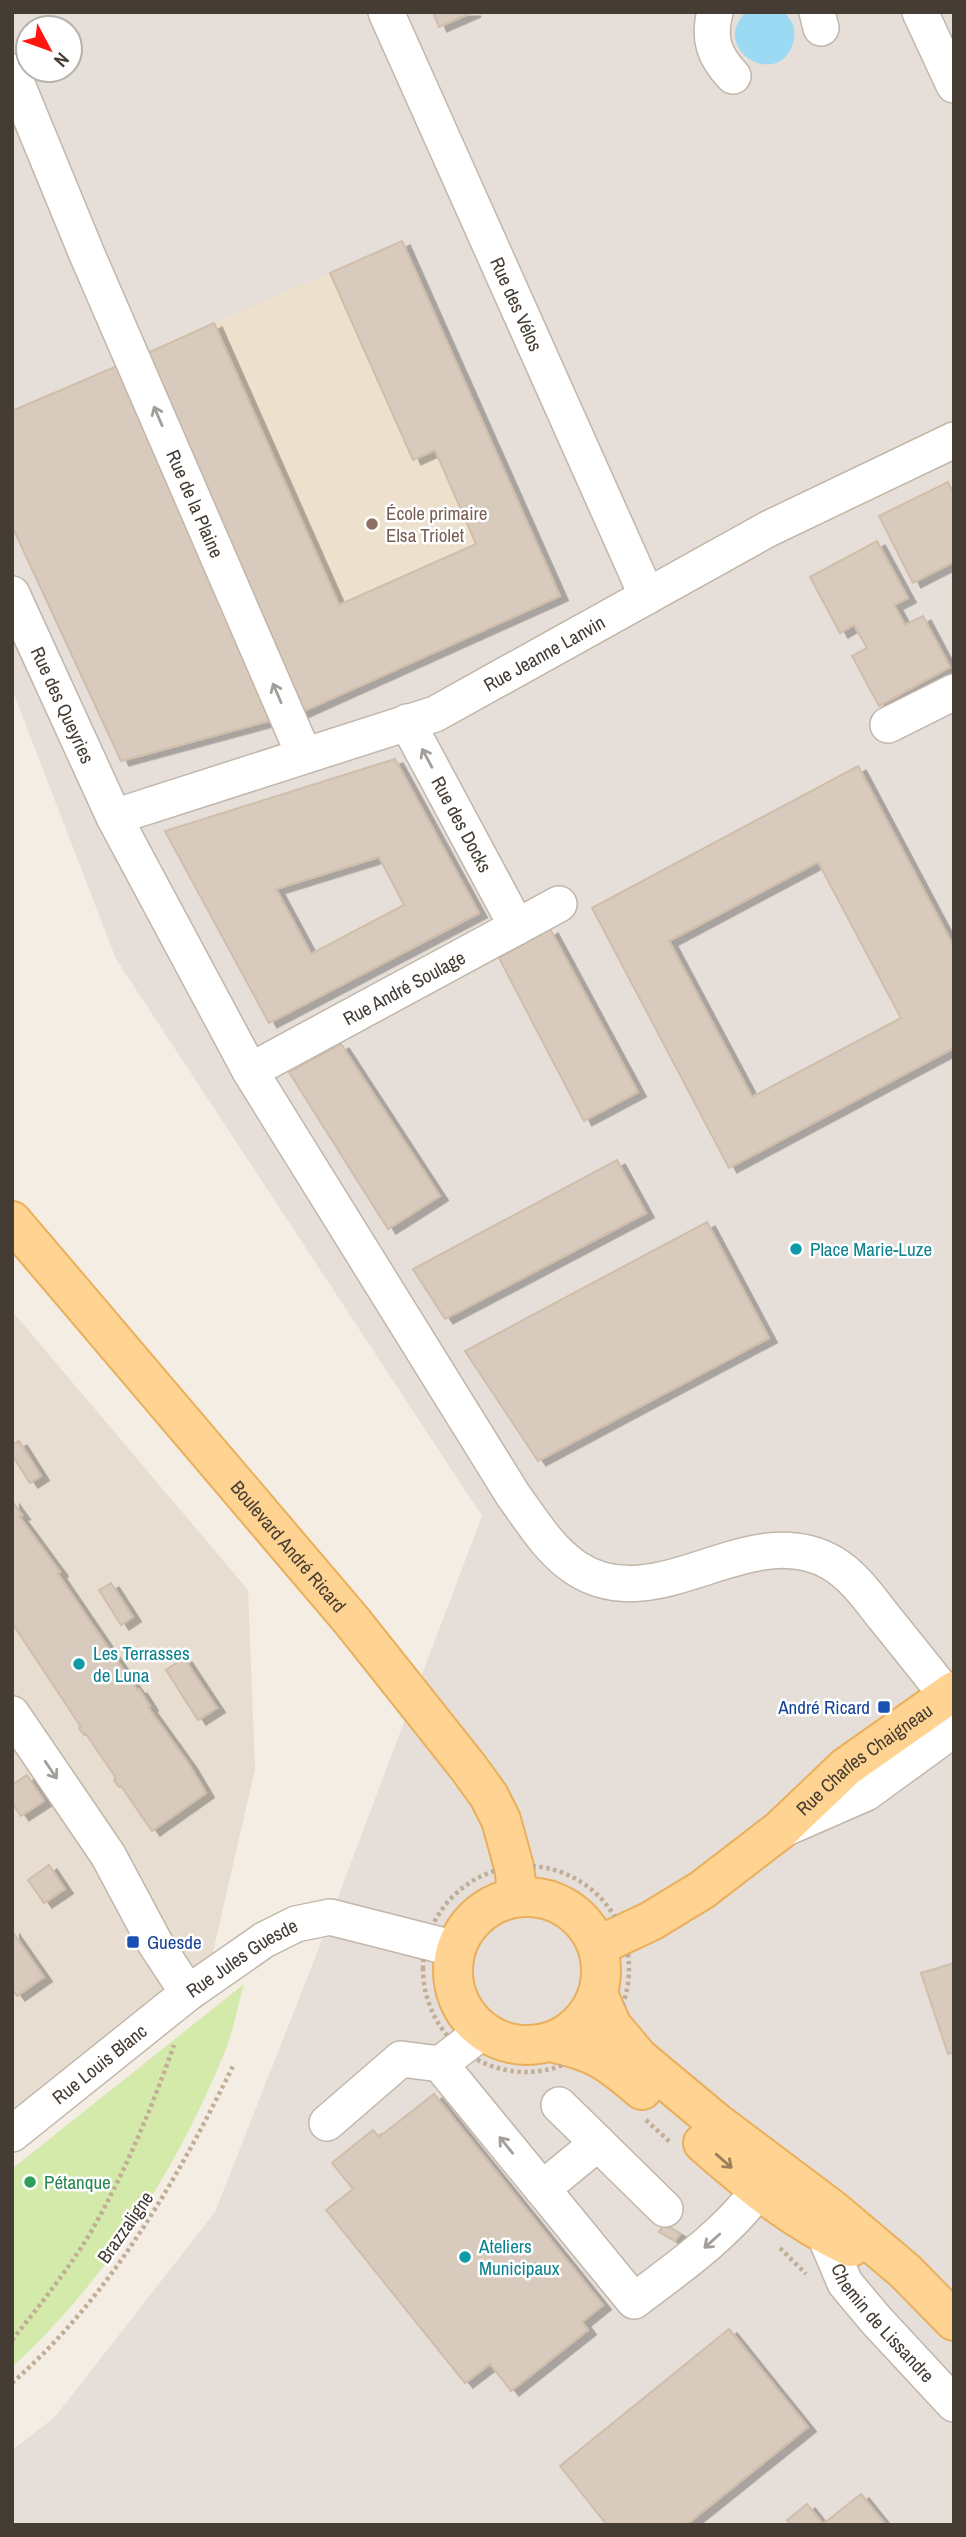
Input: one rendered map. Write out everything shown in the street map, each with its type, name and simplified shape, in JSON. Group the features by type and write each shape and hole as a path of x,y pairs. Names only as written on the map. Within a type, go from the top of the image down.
{"main road":[{"name":"Boulevard André Ricard","path":"12,1222 343,1611 468,1767 489,1796 501,1820 514,1867 518,1897"},
{"name":"Rue Charles Chaigneau","path":"597,1946 652,1922 675,1908 780,1830 859,1783 950,1699"},
{"path":"518,1897 543,1898 566,1907 585,1924 597,1946 601,1978 591,2010 580,2024 566,2035 550,2042 526,2046 504,2042 483,2031 467,2015 456,1995 452,1972 456,1949 465,1930 479,1914 497,1903 518,1897"},
{"path":"598,1994 612,2026 639,2057 716,2123 834,2211 905,2271 954,2321"},
{"path":"550,2042 577,2048 605,2059 758,2191 794,2217 823,2234 905,2271"}],"street":[{"name":"Rue des Vélos","path":"386,12 647,596"},
{"path":"715,12 711,28 713,46 720,62 733,76"},
{"path":"920,12 954,85"},
{"name":"Rue de la Plaine","path":"12,72 86,252 304,755"},
{"name":"Rue Jeanne Lanvin","path":"114,817 435,714 768,529 951,447"},
{"name":"Rue des Queyries","path":"12,594 114,817 250,1071 513,1495 546,1541 576,1568 613,1584 650,1583 758,1551 800,1550 833,1563 860,1587 950,1699"},
{"path":"888,725 954,692"},
{"name":"Rue des Docks","path":"407,722 517,927"},
{"name":"Rue André Soulage","path":"250,1071 559,904"},
{"name":"Rue Jules Guesde","path":"12,1714 108,1855 155,1943 176,2003 264,1940 296,1924 330,1917 456,1949"},
{"name":"Rue Louis Blanc","path":"12,2134 176,2003"},
{"path":"440,2064 483,2031"},
{"path":"327,2123 401,2059 440,2064 634,2301 711,2242 743,2211 758,2191"},
{"path":"559,2105 665,2209"},
{"path":"542,2189 598,2143"},
{"name":"Chemin de Lissandre","path":"809,2194 845,2283 954,2404"}],"path":[{"path":"12,2340 44,2301 90,2234 130,2156 177,2037 173,2025 176,2003"},
{"name":"Brazzaligne","path":"12,2383 31,2367 91,2299 145,2228 193,2148 233,2066"}],"shaded area":[{"path":"12,12 954,12 954,2525 12,2525 12,2450 55,2417 215,2212 310,1971 482,1516 116,959 12,689"},
{"name":"École primaire Elsa Triolet","path":"402,241 560,596 300,713 214,323"},
{"path":"12,1311 248,1590 255,1769 212,1956 140,2009 12,2111"}],"green space":[{"path":"244,1984 223,2056 160,2183 107,2262 46,2334 12,2367 12,2169"}],"water":[{"path":"746,12 785,13 792,23 795,35 785,57 774,64 762,64 740,51 735,39 737,26"}],"building":[{"path":"433,12 473,12 439,27"},
{"name":"École primaire Elsa Triolet","path":"402,241 560,596 300,713 141,356 214,323 339,605 476,544 435,450 413,460 330,273"},
{"path":"117,366 276,719 121,761 12,526 12,411"},
{"path":"948,482 954,494 954,562 913,583 879,516"},
{"path":"877,541 908,598 894,605 905,625 923,616 950,667 879,706 852,656 867,648 854,625 840,633 810,577"},
{"path":"395,759 479,913 269,1023 165,831","holes":["379,857 404,905 311,954 276,889"]},
{"path":"858,766 954,947 954,1048 729,1168 592,908","holes":["818,862 901,1018 752,1097 669,941"]},
{"path":"550,929 638,1092 584,1121 499,958"},
{"path":"341,1044 440,1196 388,1229 289,1072"},
{"path":"617,1160 646,1213 445,1319 413,1269"},
{"path":"707,1222 769,1338 538,1461 465,1351"},
{"path":"19,1441 41,1476 30,1483 12,1455 12,1445"},
{"name":"Les Terrasses de Luna","path":"12,1501 22,1515 19,1516 60,1572 58,1574 137,1690 139,1689 150,1706 148,1707 189,1764 206,1793 152,1831 114,1780 116,1778 86,1734 79,1728 81,1727 12,1623"},
{"path":"111,1583 133,1617 121,1625 99,1590"},
{"path":"184,1658 217,1708 198,1720 166,1670"},
{"path":"27,1775 44,1801 21,1816 12,1803 12,1785"},
{"path":"49,1865 65,1889 44,1903 28,1880"},
{"path":"12,1931 44,1977 17,1996 12,1989"},
{"path":"954,1963 954,2052 948,2054 921,1973"},
{"name":"Ateliers Municipaux","path":"434,2094 603,2305 582,2322 588,2330 511,2391 490,2364 465,2383 326,2210 353,2189 332,2163 373,2130 379,2137"},
{"path":"664,2224 680,2234 675,2241 659,2232"},
{"path":"729,2329 808,2427 686,2525 607,2525 560,2466"},
{"path":"861,2494 886,2525 790,2525 787,2520 807,2504 823,2524"}],"place":[{"name":"École primaire Elsa Triolet","path":"372,524"},
{"name":"Place Marie-Luze","path":"796,1249"},
{"name":"Les Terrasses de Luna","path":"79,1664"},
{"name":"André Ricard","path":"884,1707"},
{"name":"Guesde","path":"133,1942"},
{"name":"Pétanque","path":"30,2182"},
{"name":"Ateliers Municipaux","path":"465,2257"}]}
